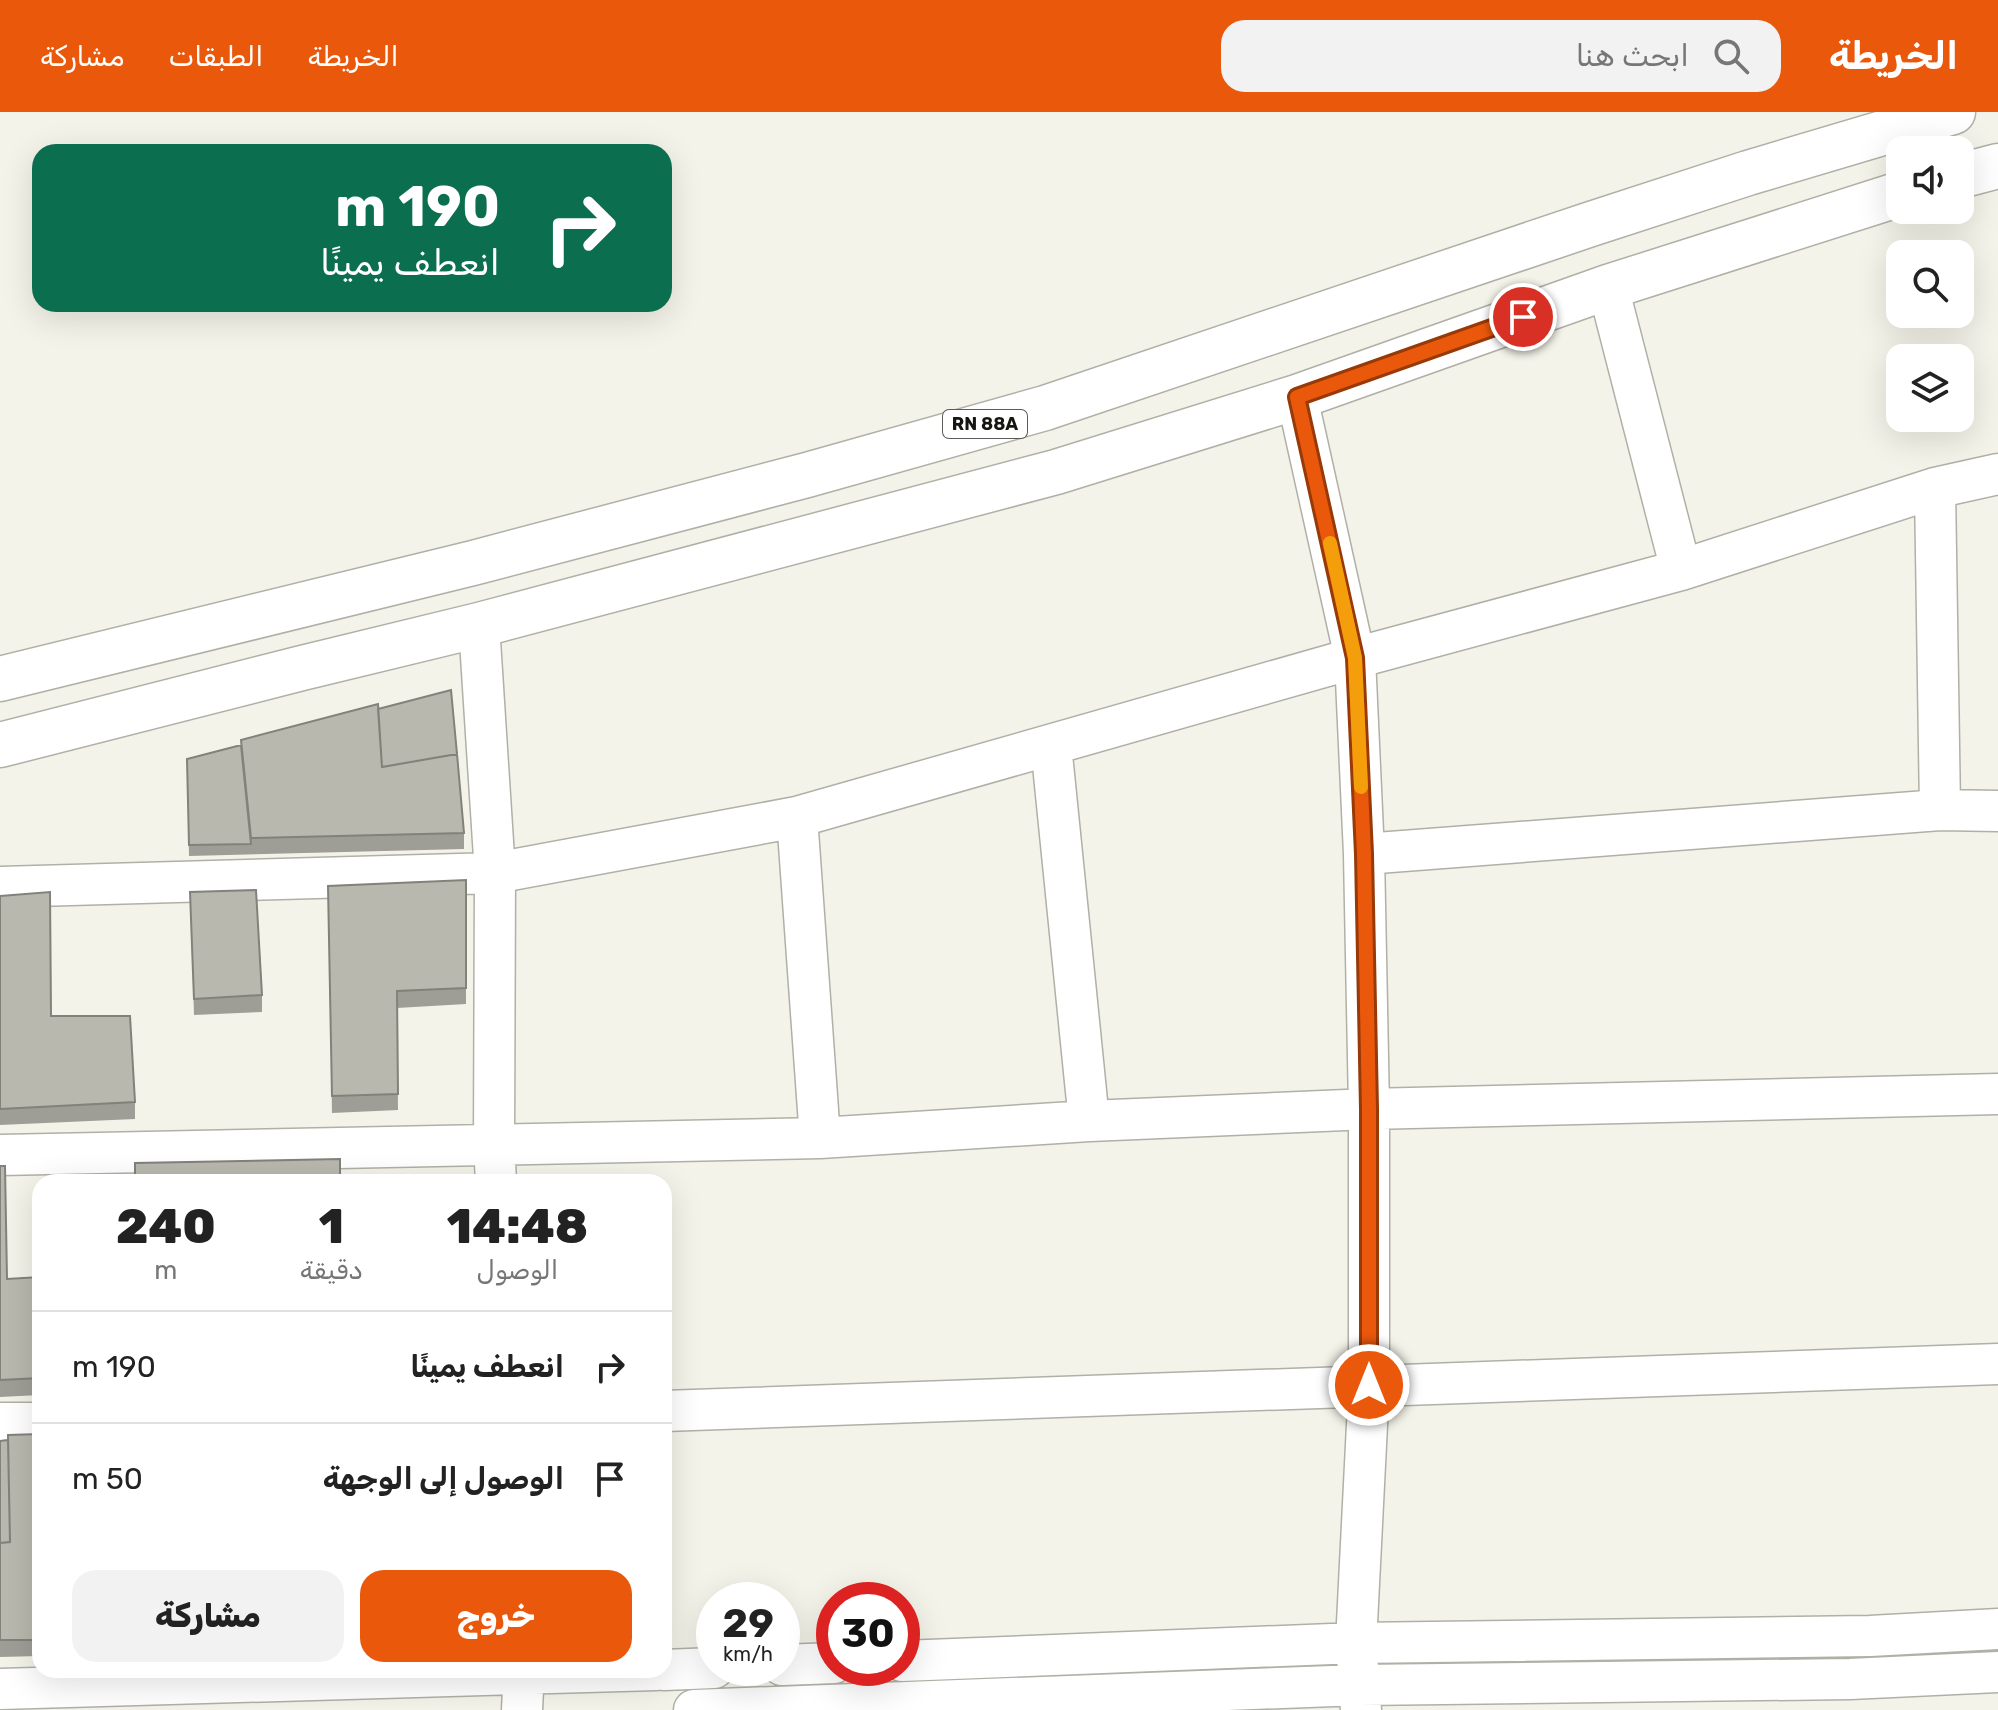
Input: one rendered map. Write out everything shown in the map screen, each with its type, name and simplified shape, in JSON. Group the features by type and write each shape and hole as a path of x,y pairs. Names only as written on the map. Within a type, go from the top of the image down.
{"highway":[{"name":"RN 88A","path":"0,679 473,563 807,475 1045,408 1634,210 1953,112"},
{"path":"1974,172 1998,166"},
{"path":"0,745 479,625 1056,472 1297,397 1608,287 1886,198"}],"street":[{"path":"1608,287 1681,570"},
{"path":"1297,397 1355,658 1364,854 1369,1109 1369,1385 1356,1643 1360,1698"},
{"path":"0,887 495,873 797,817 1355,658 1681,570 1935,488 1998,474"},
{"path":"1935,488 1940,810"},
{"path":"479,625 495,873 495,1163"},
{"path":"1051,745 1089,1121"},
{"path":"1364,854 1940,810 1998,811"},
{"path":"797,817 820,1138"},
{"path":"0,1155 495,1163 1089,1121 1369,1109 1998,1094"},
{"path":"672,1411 1998,1364"},
{"path":"0,1423 32,1423"},
{"path":"920,1660 1356,1643 1870,1636 1998,1629"},
{"path":"672,1670 696,1669"},
{"path":"694,1710 1360,1698 1998,1672"},
{"path":"0,1689 523,1685 585,1678"}],"building":[{"path":"451,690 457,754 382,767 378,709"},
{"path":"378,704 382,767 457,754 464,833 251,838 241,740"},
{"path":"241,745 251,844 189,845 187,759"},
{"path":"466,880 466,988 397,991 398,1094 332,1096 328,886"},
{"path":"256,890 262,995 194,999 190,892"},
{"path":"50,892 51,1016 130,1016 135,1102 0,1109 0,896"},
{"path":"340,1159 340,1174 135,1174 135,1163"},
{"path":"0,1166 5,1166 7,1279 32,1277 32,1378 0,1380"},
{"path":"32,1434 32,1640 0,1640 0,1543 10,1542 8,1435"},
{"path":"8,1440 10,1542 0,1543 0,1441"}],"slow traffic":[{"path":"1330,543 1355,658 1361,787"}],"route":[{"path":"1369,1385 1369,1109 1364,854 1355,658 1297,397 1523,317"}]}
